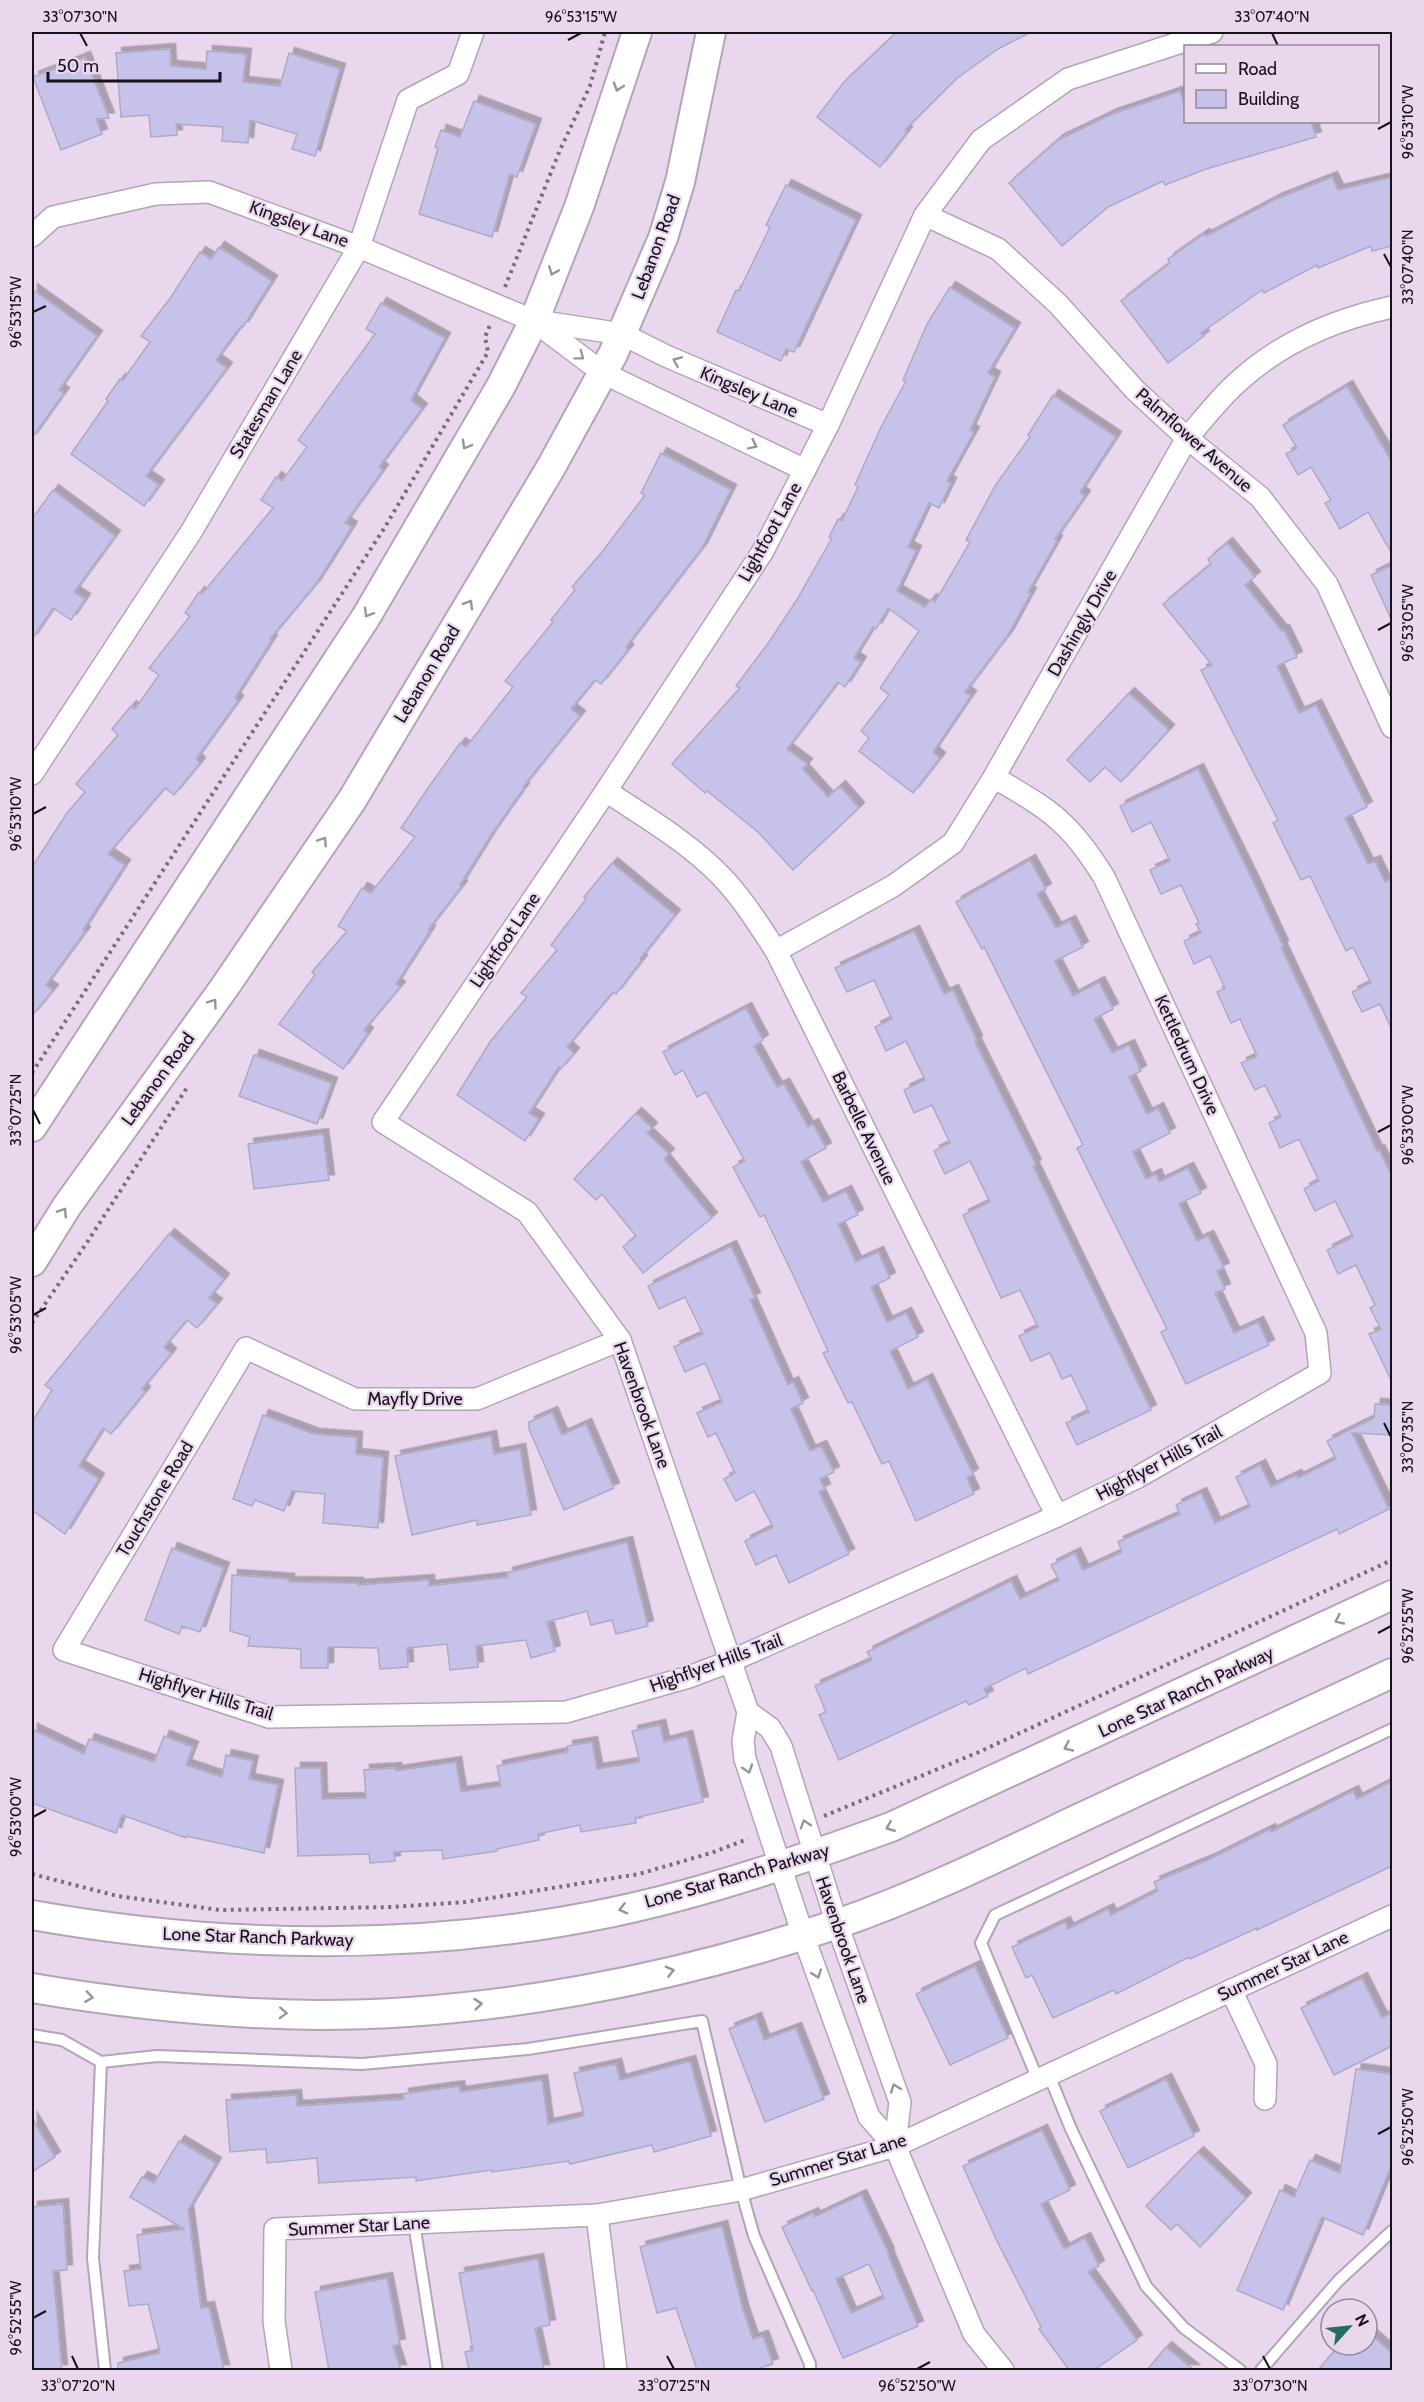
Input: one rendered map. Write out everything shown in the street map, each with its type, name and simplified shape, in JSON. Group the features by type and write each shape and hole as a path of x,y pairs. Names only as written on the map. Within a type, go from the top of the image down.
{"main road":[{"path":"32,1126 366,617 501,386 534,321 579,207 637,32"},
{"name":"Lebanon Road","path":"32,1262 67,1206 224,988 352,800 550,469 603,373 667,227 680,182 711,32"},
{"name":"Lone Star Ranch Parkway","path":"32,1915 126,1931 302,1941 402,1938 497,1930 594,1916 697,1891 814,1855 891,1827 1021,1769 1392,1595"},
{"path":"32,1988 143,2005 318,2015 400,2011 496,2002 627,1982 837,1924 992,1860 1392,1673"}],"street":[{"name":"Statesman Lane","path":"32,774 191,532 359,247 408,99 458,74 473,32"},
{"name":"Lightfoot Lane","path":"383,1122 606,791 763,551 828,425 925,215 981,140 1068,79 1212,32"},
{"name":"Kingsley Lane","path":"32,236 53,217 156,194 209,192 359,247 534,321 603,373 805,470"},
{"name":"Palmflower Avenue","path":"925,215 998,249 1058,304 1135,390 1186,438 1260,497 1327,584 1392,727"},
{"name":"Dashingly Drive","path":"776,951 893,886 953,843 994,777 1186,438 1240,380 1275,354 1310,334 1360,314 1392,307"},
{"name":"Kingsley Lane","path":"534,321 622,334 666,356 828,425"},
{"name":"Kettledrum Drive","path":"994,777 1035,802 1063,823 1086,848 1104,877 1316,1332 1320,1373"},
{"name":"Barbelle Avenue","path":"606,791 691,849 721,875 745,904 776,951 1057,1516"},
{"name":"Havenbrook Lane","path":"383,1122 527,1212 620,1340 748,1712 743,1741 745,1759 803,1935 869,2117 895,2146 974,2334 1003,2370"},
{"name":"Mayfly Drive","path":"246,1348 356,1399 477,1399 620,1340"},
{"name":"Touchstone Road","path":"64,1650 246,1348"},
{"name":"Highflyer Hills Trail","path":"64,1650 269,1717 566,1712 689,1677 731,1661 1057,1516 1138,1477 1320,1373"},
{"name":"Havenbrook Lane","path":"748,1712 770,1728 781,1746 837,1924 900,2102 895,2146"},
{"name":"Summer Star Lane","path":"281,2370 274,2321 275,2229 597,2215 741,2190 895,2146 1392,1918"},
{"path":"1231,1990 1266,2064 1265,2099"},
{"path":"597,2215 616,2370"}],"lane":[{"path":"1240,2370 1184,2328 1146,2286 1071,2129 1043,2077 981,1943 995,1915 1392,1729"},
{"path":"32,2035 62,2040 101,2062 157,2056 362,2064 528,2049 702,2021 741,2190 754,2236 810,2364 810,2370"},
{"path":"101,2062 93,2258 105,2370"},
{"path":"414,2223 437,2370"},
{"path":"1261,2370 1338,2282 1392,2231"}],"path":[{"path":"32,1073 385,526 488,352 485,338 560,150 590,86 605,32"},
{"path":"804,1823 979,1752 1392,1560"},
{"path":"32,1874 117,1896 220,1910 392,1907 466,1902 639,1874 711,1853 769,1832"}],"building":[{"path":"897,32 1031,32 998,49 956,79 905,130 907,132 880,167 817,117 844,82"},
{"path":"170,49 171,66 206,69 207,51 246,54 243,82 280,86 289,53 340,69 315,156 292,149 297,134 250,120 248,143 222,141 223,127 176,124 177,135 151,137 149,115 121,117 116,53"},
{"path":"85,57 109,118 96,119 102,134 61,150 33,77"},
{"path":"1180,91 1184,105 1184,123 1311,123 1316,137 1206,169 1165,185 1163,181 1108,207 1062,246 1009,183 1058,140 1112,114"},
{"path":"474,101 536,124 517,177 510,174 492,237 419,214 441,130 460,137"},
{"path":"1332,177 1338,190 1392,177 1392,246 1372,251 1371,246 1318,268 1317,265 1264,293 1262,290 1201,333 1204,336 1168,363 1121,301 1170,263 1168,259 1204,234 1206,236 1276,199"},
{"path":"786,185 856,220 794,352 786,349 781,361 717,332 736,290 739,291 770,227 766,225"},
{"path":"219,247 272,281 243,327 241,326 216,360 227,368 146,476 159,485 144,506 71,454 108,401 106,399 120,379 123,380 150,342 141,336 171,297 200,252 211,259"},
{"path":"950,287 1015,328 988,373 995,377 970,430 974,432 947,481 951,483 939,508 929,503 908,547 916,551 897,591 925,607 931,599 935,602 970,542 966,540 995,486 1030,437 1028,435 1053,395 1116,437 1080,492 1085,496 1055,539 1057,541 1028,592 1031,593 1008,635 965,692 971,696 933,752 940,758 913,793 859,751 869,738 861,731 889,695 880,688 919,631 888,608 876,629 873,627 854,658 861,662 845,687 838,682 787,749 807,764 803,769 828,797 840,786 859,808 793,870 758,832 707,791 705,793 672,764 740,688 736,686 796,601 832,538 829,537 838,519 842,521 881,427 906,381 903,380 927,324"},
{"path":"32,289 97,336 59,390 64,393 32,438"},
{"path":"381,303 445,338 411,400 422,409 379,467 383,470 345,523 352,527 316,584 270,639 272,640 235,698 238,701 196,759 200,763 174,795 165,788 108,854 125,865 83,930 85,932 46,985 53,990 32,1016 32,867 67,813 85,792 76,784 118,735 112,729 131,706 135,709 159,675 149,668 190,616 185,613 199,592 202,594 273,508 261,500 276,477 282,481 307,447 298,440 375,334 366,329"},
{"path":"1347,386 1392,462 1392,554 1368,512 1340,529 1325,503 1331,500 1311,467 1298,475 1286,454 1297,448 1283,425"},
{"path":"661,453 731,490 702,548 626,647 628,650 601,684 595,680 571,709 580,716 523,787 460,885 462,886 428,930 430,931 396,984 400,987 364,1030 368,1033 343,1069 279,1024 315,975 312,972 347,931 338,926 362,888 371,893 415,837 401,828 426,791 460,743 466,747 513,687 505,681 553,622 551,620 575,590 572,587 645,495 641,493"},
{"path":"53,490 115,536 74,592 85,599 71,620 53,608 32,639 32,519"},
{"path":"1227,543 1255,577 1245,585 1282,631 1284,630 1297,657 1277,666 1299,713 1316,705 1367,807 1345,818 1368,864 1375,861 1385,882 1392,878 1392,1030 1380,1004 1362,1012 1352,992 1371,983 1353,947 1346,951 1310,876 1301,880 1273,823 1278,820 1201,670 1212,665 1163,604 1211,564 1208,559"},
{"path":"1392,565 1392,621 1371,575"},
{"path":"1129,693 1169,730 1121,782 1105,767 1090,782 1067,760"},
{"path":"1198,769 1254,883 1283,946 1281,947 1377,1151 1379,1150 1392,1176 1392,1382 1369,1334 1381,1329 1370,1308 1375,1305 1356,1265 1338,1274 1327,1250 1353,1237 1335,1201 1315,1211 1304,1189 1319,1181 1299,1139 1280,1148 1269,1123 1281,1117 1265,1085 1255,1090 1241,1063 1257,1056 1240,1019 1231,1023 1217,992 1225,988 1210,956 1194,964 1184,941 1201,933 1196,924 1199,923 1181,885 1161,894 1150,870 1170,861 1151,822 1132,832 1120,806"},
{"path":"1030,860 1046,889 1037,894 1056,928 1070,921 1083,947 1055,961 1073,996 1099,982 1113,1009 1094,1019 1112,1053 1129,1045 1141,1071 1129,1077 1147,1114 1158,1108 1170,1133 1133,1152 1146,1179 1156,1174 1159,1182 1188,1168 1201,1193 1179,1204 1197,1241 1208,1236 1224,1268 1217,1271 1225,1289 1215,1293 1234,1333 1258,1322 1269,1345 1186,1384 1161,1332 1167,1329 1077,1148 1083,1145 984,947 982,949 956,902"},
{"path":"612,863 675,915 616,994 613,992 567,1047 574,1053 561,1069 559,1067 529,1113 539,1119 525,1141 457,1095 490,1042 527,997 521,993 557,950 551,945 586,899 584,897"},
{"path":"914,931 944,994 953,990 977,1041 975,1042 1036,1165 1033,1166 1151,1410 1077,1445 1066,1423 1089,1412 1071,1375 1062,1379 1050,1353 1031,1361 1019,1336 1038,1327 1020,1290 1001,1298 963,1215 990,1202 970,1161 945,1174 934,1151 950,1143 932,1105 914,1113 904,1090 925,1080 906,1041 886,1051 875,1027 892,1019 874,980 847,992 835,968"},
{"path":"746,1008 763,1040 754,1046 777,1087 784,1084 808,1127 813,1124 826,1148 801,1162 823,1202 846,1191 858,1215 838,1224 856,1262 878,1252 890,1278 871,1287 887,1322 906,1313 918,1337 890,1351 908,1389 927,1379 973,1474 967,1478 974,1494 916,1521 889,1461 882,1464 852,1402 848,1403 823,1353 828,1351 764,1215 760,1217 733,1167 745,1161 706,1092 697,1097 683,1070 675,1075 663,1052"},
{"path":"254,1055 332,1083 317,1124 239,1096"},
{"path":"636,1113 652,1128 647,1133 669,1154 664,1159 712,1218 643,1273 623,1247 636,1236 602,1194 596,1200 574,1179"},
{"path":"323,1134 329,1180 254,1189 248,1144"},
{"path":"169,1234 224,1279 209,1298 217,1304 197,1328 187,1320 164,1347 171,1354 142,1389 145,1392 111,1434 103,1428 79,1466 99,1479 65,1534 32,1510 32,1422 52,1390 45,1385"},
{"path":"731,1246 755,1298 750,1300 788,1385 793,1382 803,1403 791,1409 810,1451 821,1446 834,1472 820,1479 825,1489 819,1492 849,1554 789,1583 776,1555 756,1565 745,1541 773,1527 754,1491 736,1501 724,1479 735,1473 716,1433 708,1437 697,1413 722,1402 705,1363 685,1372 674,1347 703,1334 685,1297 659,1309 648,1286"},
{"path":"1375,1404 1392,1405 1392,1435 1352,1433 1389,1509 1339,1534 1337,1529 1028,1674 1026,1668 984,1689 988,1696 969,1705 966,1701 839,1760 819,1715 826,1712 815,1686 872,1660 867,1652 1011,1581 1020,1599 1059,1580 1051,1565 1075,1553 1083,1570 1122,1552 1118,1542 1180,1514 1176,1505 1201,1493 1215,1523 1250,1507 1236,1477 1260,1465 1271,1487 1296,1475 1298,1478 1336,1459 1327,1441 1374,1418"},
{"path":"552,1412 562,1435 586,1424 614,1488 564,1510 529,1429 529,1422"},
{"path":"263,1415 314,1434 357,1437 356,1454 383,1457 378,1528 323,1523 325,1494 292,1491 284,1511 255,1500 252,1506 233,1499"},
{"path":"491,1436 494,1454 520,1449 531,1515 477,1525 477,1520 412,1535 395,1456"},
{"path":"627,1542 648,1626 616,1634 612,1620 591,1625 587,1611 547,1622 555,1651 531,1658 526,1640 476,1646 478,1667 450,1670 447,1644 407,1648 408,1667 380,1669 378,1648 328,1647 328,1668 301,1668 301,1649 248,1646 250,1637 230,1631 232,1575 289,1579 289,1582 358,1583 358,1585 429,1580 429,1586 508,1577 507,1573"},
{"path":"172,1548 224,1568 200,1632 182,1626 179,1634 145,1620"},
{"path":"660,1725 664,1742 687,1736 703,1802 635,1818 636,1823 581,1832 580,1825 538,1834 539,1840 497,1849 497,1851 443,1859 442,1850 394,1852 395,1861 370,1863 369,1854 298,1856 295,1768 321,1768 322,1799 366,1798 364,1770 396,1768 396,1771 456,1762 461,1792 501,1786 497,1766 568,1752 567,1746 592,1742 597,1769 640,1762 632,1731"},
{"path":"32,1729 84,1754 89,1739 154,1762 164,1736 193,1747 186,1765 222,1777 226,1755 253,1761 249,1779 278,1785 264,1853 186,1836 186,1838 122,1815 116,1833 32,1803"},
{"path":"1392,1781 1392,1866 1257,1930 1257,1928 1190,1959 1189,1957 1116,1994 1114,1990 1053,2018 1032,1975 1026,1978 1012,1947 1065,1922 1068,1929 1108,1909 1111,1915 1158,1891 1154,1882 1210,1859 1270,1829 1271,1832 1353,1791 1357,1799"},
{"path":"975,1966 1008,2038 950,2065 916,1994"},
{"path":"1362,1978 1382,2018 1392,2012 1392,2046 1334,2075 1301,2008"},
{"path":"756,2018 764,2040 796,2028 824,2099 765,2122 729,2029"},
{"path":"690,2061 711,2136 654,2152 652,2145 570,2164 569,2161 416,2181 416,2177 319,2183 317,2158 267,2163 266,2149 230,2152 226,2100 296,2095 297,2106 404,2099 403,2094 459,2086 460,2092 542,2080 548,2124 584,2116 574,2073 616,2064 620,2080"},
{"path":"1356,2069 1392,2074 1392,2164 1363,2235 1322,2217 1283,2310 1237,2290 1280,2190 1294,2197 1310,2160 1340,2173"},
{"path":"1166,2079 1194,2136 1128,2168 1100,2111"},
{"path":"32,2118 55,2157 32,2172"},
{"path":"1042,2130 1070,2190 1041,2204 1064,2249 1085,2238 1099,2266 1088,2272 1137,2340 1094,2370 1069,2370 1039,2329 1041,2327 996,2239 963,2166"},
{"path":"179,2141 216,2163 188,2210 201,2308 209,2307 224,2370 118,2370 118,2363 160,2353 148,2304 129,2306 124,2271 141,2269 137,2235 184,2229 130,2197 142,2177 154,2183"},
{"path":"1198,2152 1246,2198 1200,2247 1177,2224 1171,2230 1146,2206"},
{"path":"861,2195 889,2254 918,2326 843,2358 782,2227 813,2213 814,2217","holes":["869,2264 884,2298 851,2313 836,2279"]},
{"path":"63,2204 67,2270 53,2271 62,2370 32,2370 32,2207"},
{"path":"722,2226 743,2310 753,2339 763,2336 773,2364 753,2370 697,2370 676,2308 657,2313 640,2247"},
{"path":"538,2259 550,2325 535,2328 544,2370 469,2370 465,2352 473,2350 459,2273"},
{"path":"387,2278 400,2344 393,2346 401,2370 329,2370 315,2292"},
{"path":"1379,2342 1392,2353 1392,2370 1318,2370 1329,2357 1379,2357"},
{"path":"1166,2347 1194,2370 1147,2370"}]}
